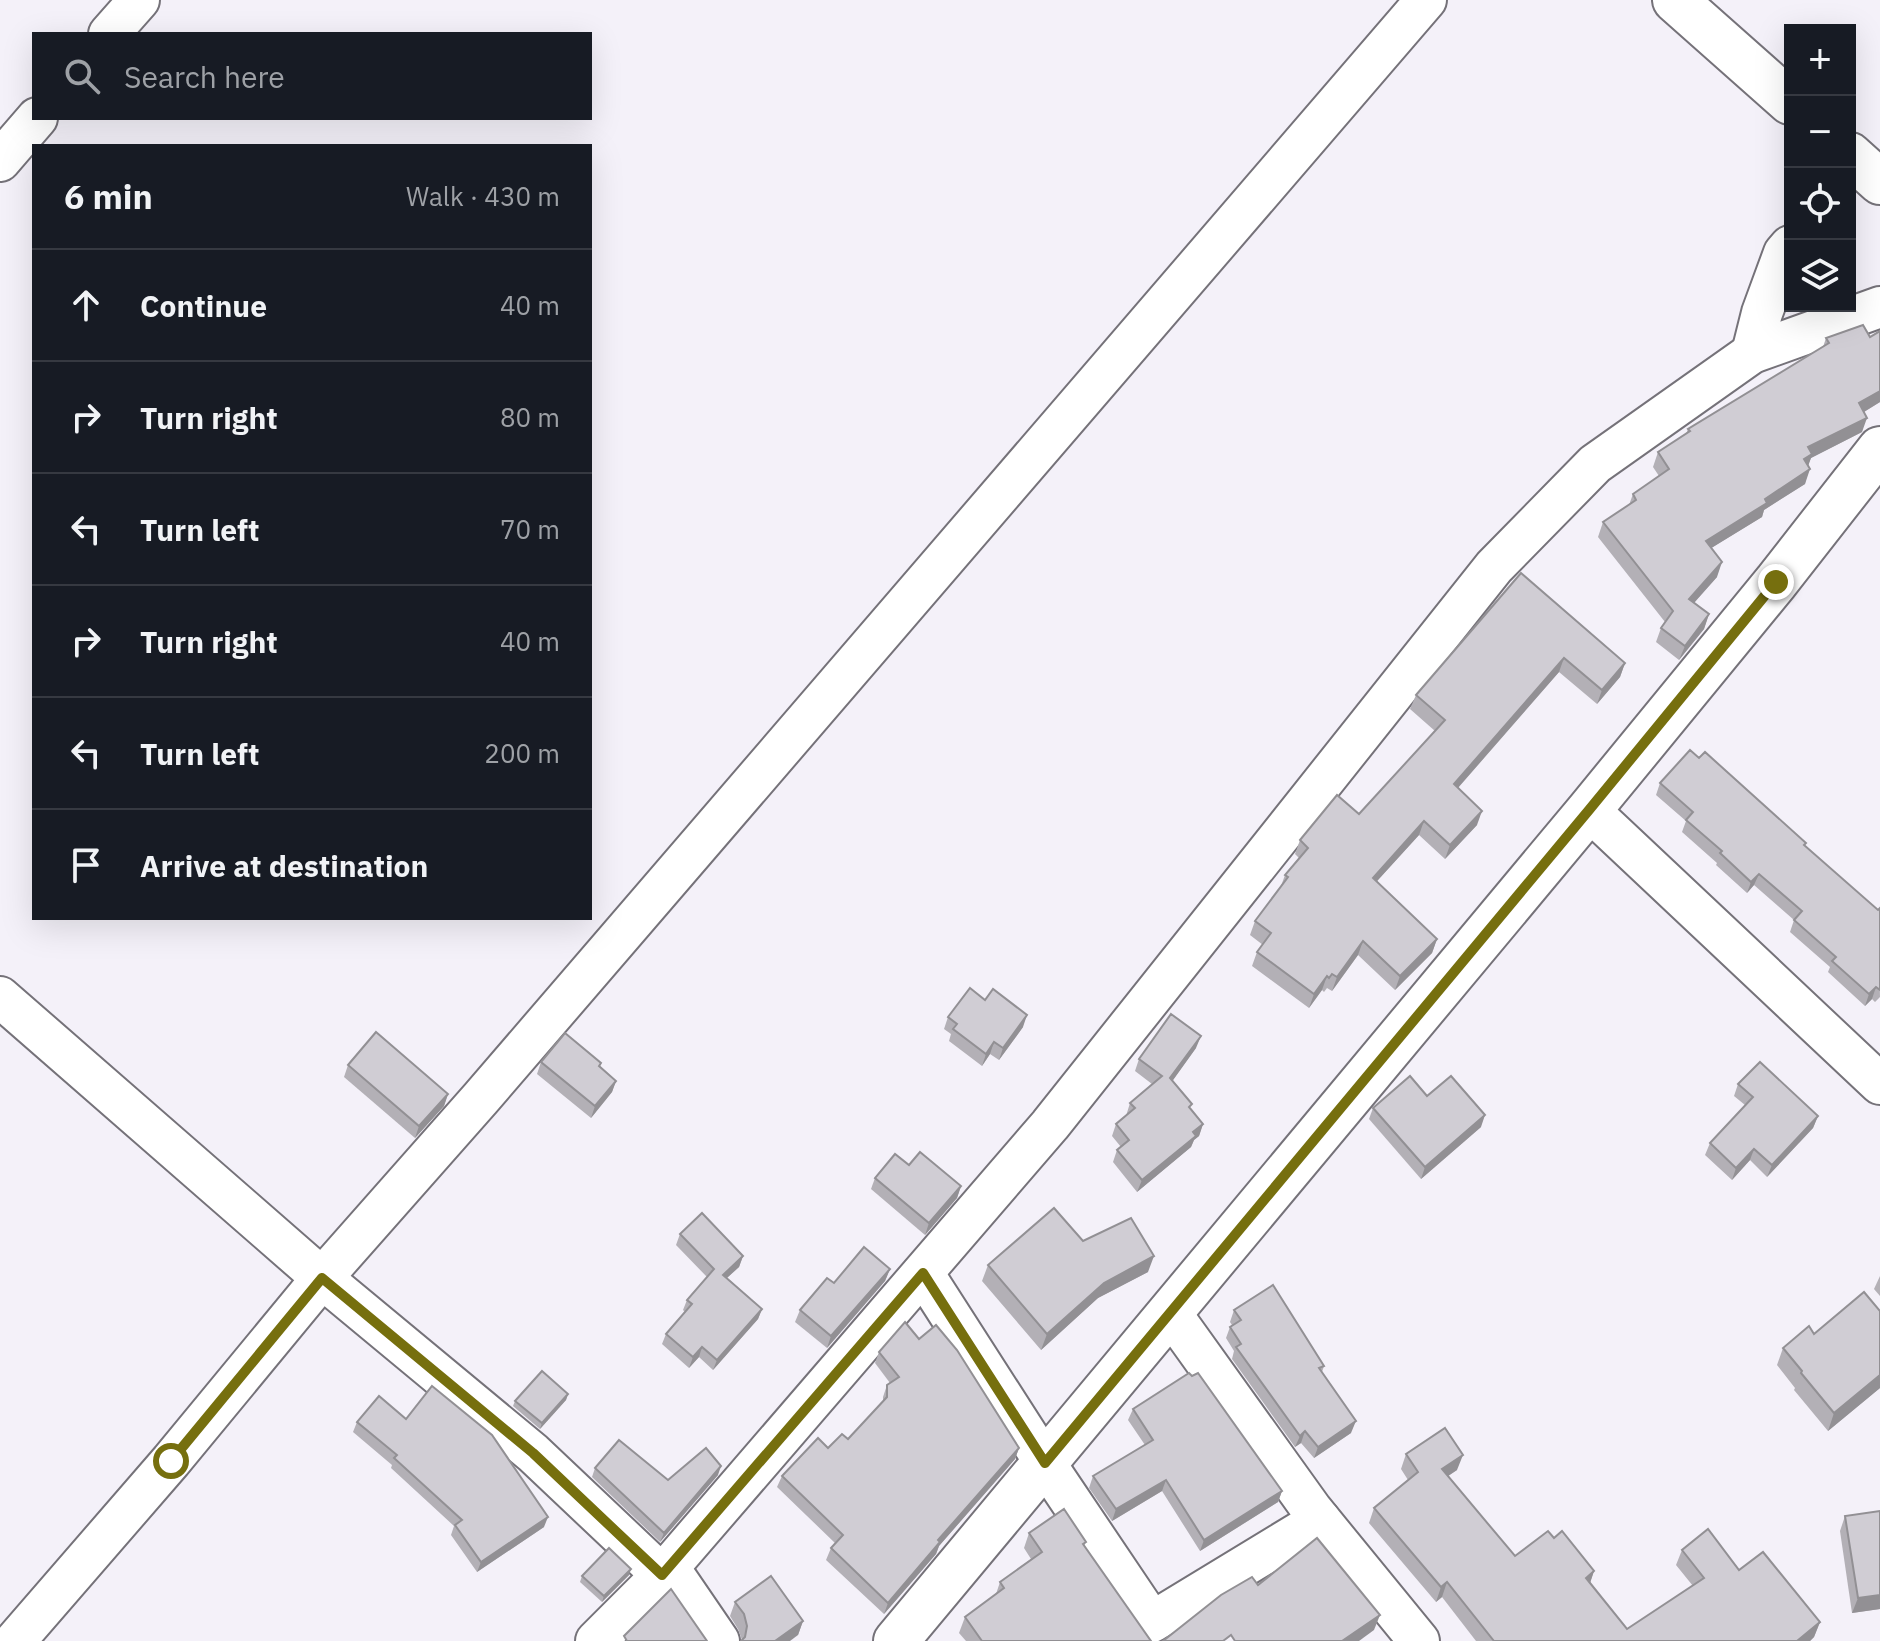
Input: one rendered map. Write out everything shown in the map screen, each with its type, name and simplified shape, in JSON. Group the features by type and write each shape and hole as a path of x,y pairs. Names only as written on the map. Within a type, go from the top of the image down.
{"street":[{"path":"111,32 139,0"},
{"path":"27,1637 322,1278 481,1098 1426,0"},
{"path":"1675,0 1784,97"},
{"path":"0,161 35,120"},
{"path":"1752,353 1762,313 1784,253"},
{"path":"596,1641 662,1575 1050,1125 1494,567 1595,464 1752,353 1880,307"},
{"path":"896,1641 1589,810 1776,582 1880,449"},
{"path":"1589,810 1880,1084"},
{"path":"0,997 322,1278 533,1453 662,1575 678,1581 719,1641"},
{"path":"923,1273 1152,1622 1320,1520"},
{"path":"1170,1312 1320,1520 1419,1641"}],"building":[{"path":"1863,325 1870,337 1880,331 1880,391 1859,403 1867,418 1808,447 1812,454 1804,459 1810,469 1765,499 1767,503 1706,541 1722,562 1689,599 1709,614 1685,646 1661,628 1673,611 1603,522 1636,500 1633,494 1669,469 1658,452 1690,431 1688,429 1829,343 1826,338"},
{"path":"1521,573 1625,663 1602,690 1564,658 1454,784 1482,811 1450,845 1424,821 1373,878 1437,939 1400,976 1363,941 1337,977 1332,974 1329,978 1327,976 1314,994 1257,952 1271,933 1255,921 1288,877 1285,875 1308,848 1300,840 1337,795 1359,814 1445,720 1416,695"},
{"path":"1690,750 1699,758 1705,752 1806,843 1804,845 1878,910 1880,908 1880,990 1876,987 1869,994 1832,961 1836,957 1794,920 1802,911 1759,874 1751,882 1720,853 1722,851 1686,820 1693,812 1660,783"},
{"path":"970,988 985,1000 993,989 1027,1015 1003,1048 994,1042 986,1054 953,1029 957,1024 948,1017"},
{"path":"1171,1014 1201,1036 1170,1078 1192,1104 1189,1107 1203,1124 1193,1132 1196,1136 1142,1180 1117,1150 1129,1140 1116,1124 1135,1108 1130,1103 1162,1076 1139,1059"},
{"path":"376,1032 448,1094 419,1126 348,1065"},
{"path":"565,1033 601,1063 599,1066 616,1081 595,1106 541,1062"},
{"path":"1760,1062 1818,1116 1772,1165 1754,1149 1736,1168 1710,1143 1753,1097 1738,1084"},
{"path":"1410,1076 1427,1096 1451,1076 1485,1115 1425,1167 1373,1108"},
{"path":"920,1152 961,1186 929,1223 875,1178 895,1154 909,1165"},
{"path":"1054,1208 1083,1241 1131,1218 1154,1256 1104,1283 1047,1334 988,1265"},
{"path":"702,1213 743,1256 723,1275 762,1309 717,1360 702,1347 693,1357 666,1334 692,1304 687,1300 714,1269 680,1234"},
{"path":"864,1247 890,1269 831,1336 800,1310 827,1278 834,1283"},
{"path":"1273,1285 1324,1366 1319,1368 1356,1421 1318,1447 1305,1431 1300,1436 1236,1347 1241,1344 1230,1327 1241,1320 1234,1310"},
{"path":"1864,1292 1880,1311 1880,1375 1834,1413 1783,1348 1809,1326 1814,1334"},
{"path":"905,1322 919,1339 936,1325 957,1350 1019,1448 938,1540 940,1542 888,1603 831,1548 843,1535 782,1476 818,1438 828,1448 842,1434 848,1439 887,1397 887,1385 899,1377 879,1352"},
{"path":"542,1371 568,1394 542,1423 515,1401"},
{"path":"1189,1373 1192,1376 1198,1373 1282,1491 1204,1540 1166,1480 1116,1509 1093,1476 1153,1440 1133,1409"},
{"path":"432,1386 492,1435 548,1517 481,1562 455,1525 462,1520 394,1458 397,1455 357,1422 379,1396 406,1419"},
{"path":"1445,1428 1463,1455 1442,1469 1515,1556 1548,1531 1554,1538 1562,1531 1594,1571 1586,1578 1627,1629 1704,1578 1682,1550 1708,1529 1739,1570 1763,1552 1820,1622 1797,1641 1494,1641 1447,1582 1441,1587 1374,1508 1418,1472 1406,1454"},
{"path":"619,1440 668,1480 706,1448 721,1466 664,1533 595,1468"},
{"path":"1064,1509 1086,1542 1083,1544 1151,1641 982,1641 965,1617 1004,1588 1000,1582 1042,1552 1029,1533"},
{"path":"1880,1511 1880,1595 1858,1598 1845,1516"},
{"path":"1317,1538 1380,1615 1342,1641 1235,1641 1231,1635 1223,1641 1163,1641 1221,1595 1252,1577 1258,1585"},
{"path":"609,1548 631,1569 604,1596 582,1576"},
{"path":"771,1576 803,1621 775,1641 741,1641 747,1626 744,1614 735,1602"},
{"path":"671,1589 707,1641 627,1641 624,1636"}],"route":[{"path":"171,1461 322,1278 533,1453 662,1575 923,1273 1045,1463 1776,582"}]}
